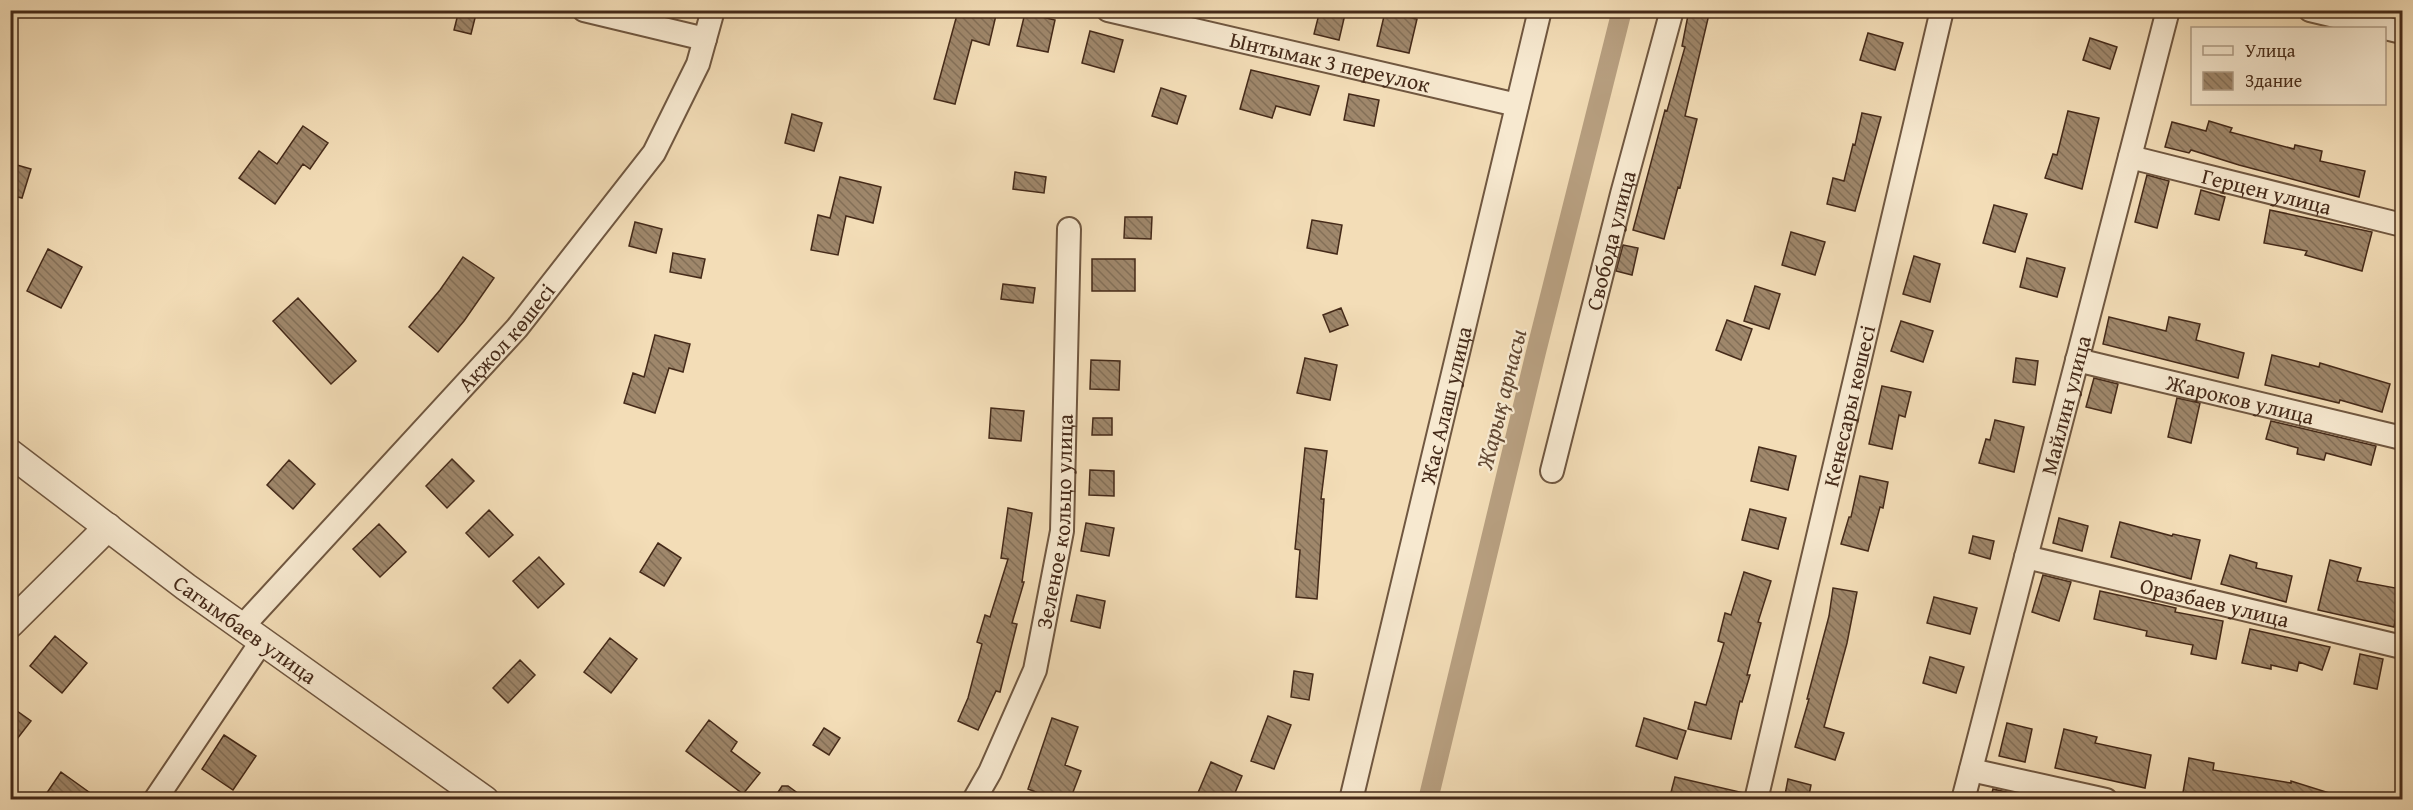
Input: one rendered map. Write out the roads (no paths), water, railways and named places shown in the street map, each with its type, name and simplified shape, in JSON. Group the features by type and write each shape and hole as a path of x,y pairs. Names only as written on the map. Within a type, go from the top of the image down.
{"street":[{"path":"584,10 705,39"},
{"name":"Ақжол көшесі","path":"155,800 252,634 517,328 654,153 698,64 713,10"},
{"name":"Ынтымак 3 переулок","path":"1107,10 1517,105"},
{"name":"Жас Алаш улица","path":"1351,800 1540,10"},
{"name":"Свобода улица","path":"1552,471 1619,206 1672,10"},
{"name":"Кенесары көшесі","path":"1756,800 1942,10"},
{"name":"Майлин улица","path":"1963,800 2168,10"},
{"path":"2310,10 2382,27"},
{"path":"2386,28 2403,32"},
{"name":"Герцен улица","path":"2130,158 2403,225"},
{"name":"Зеленое кольцо улица","path":"974,800 990,772 1035,670 1062,531 1069,229"},
{"name":"Жароков улица","path":"2077,360 2403,438"},
{"name":"Сагымбаев улица","path":"10,453 252,634 485,800"},
{"path":"13,616 108,527"},
{"name":"Оразбаев улица","path":"2026,557 2403,647"},
{"path":"1971,770 2106,800"}],"waterway":[{"name":"Жарық арнасы","path":"1428,800 1536,352 1622,10"}]}
